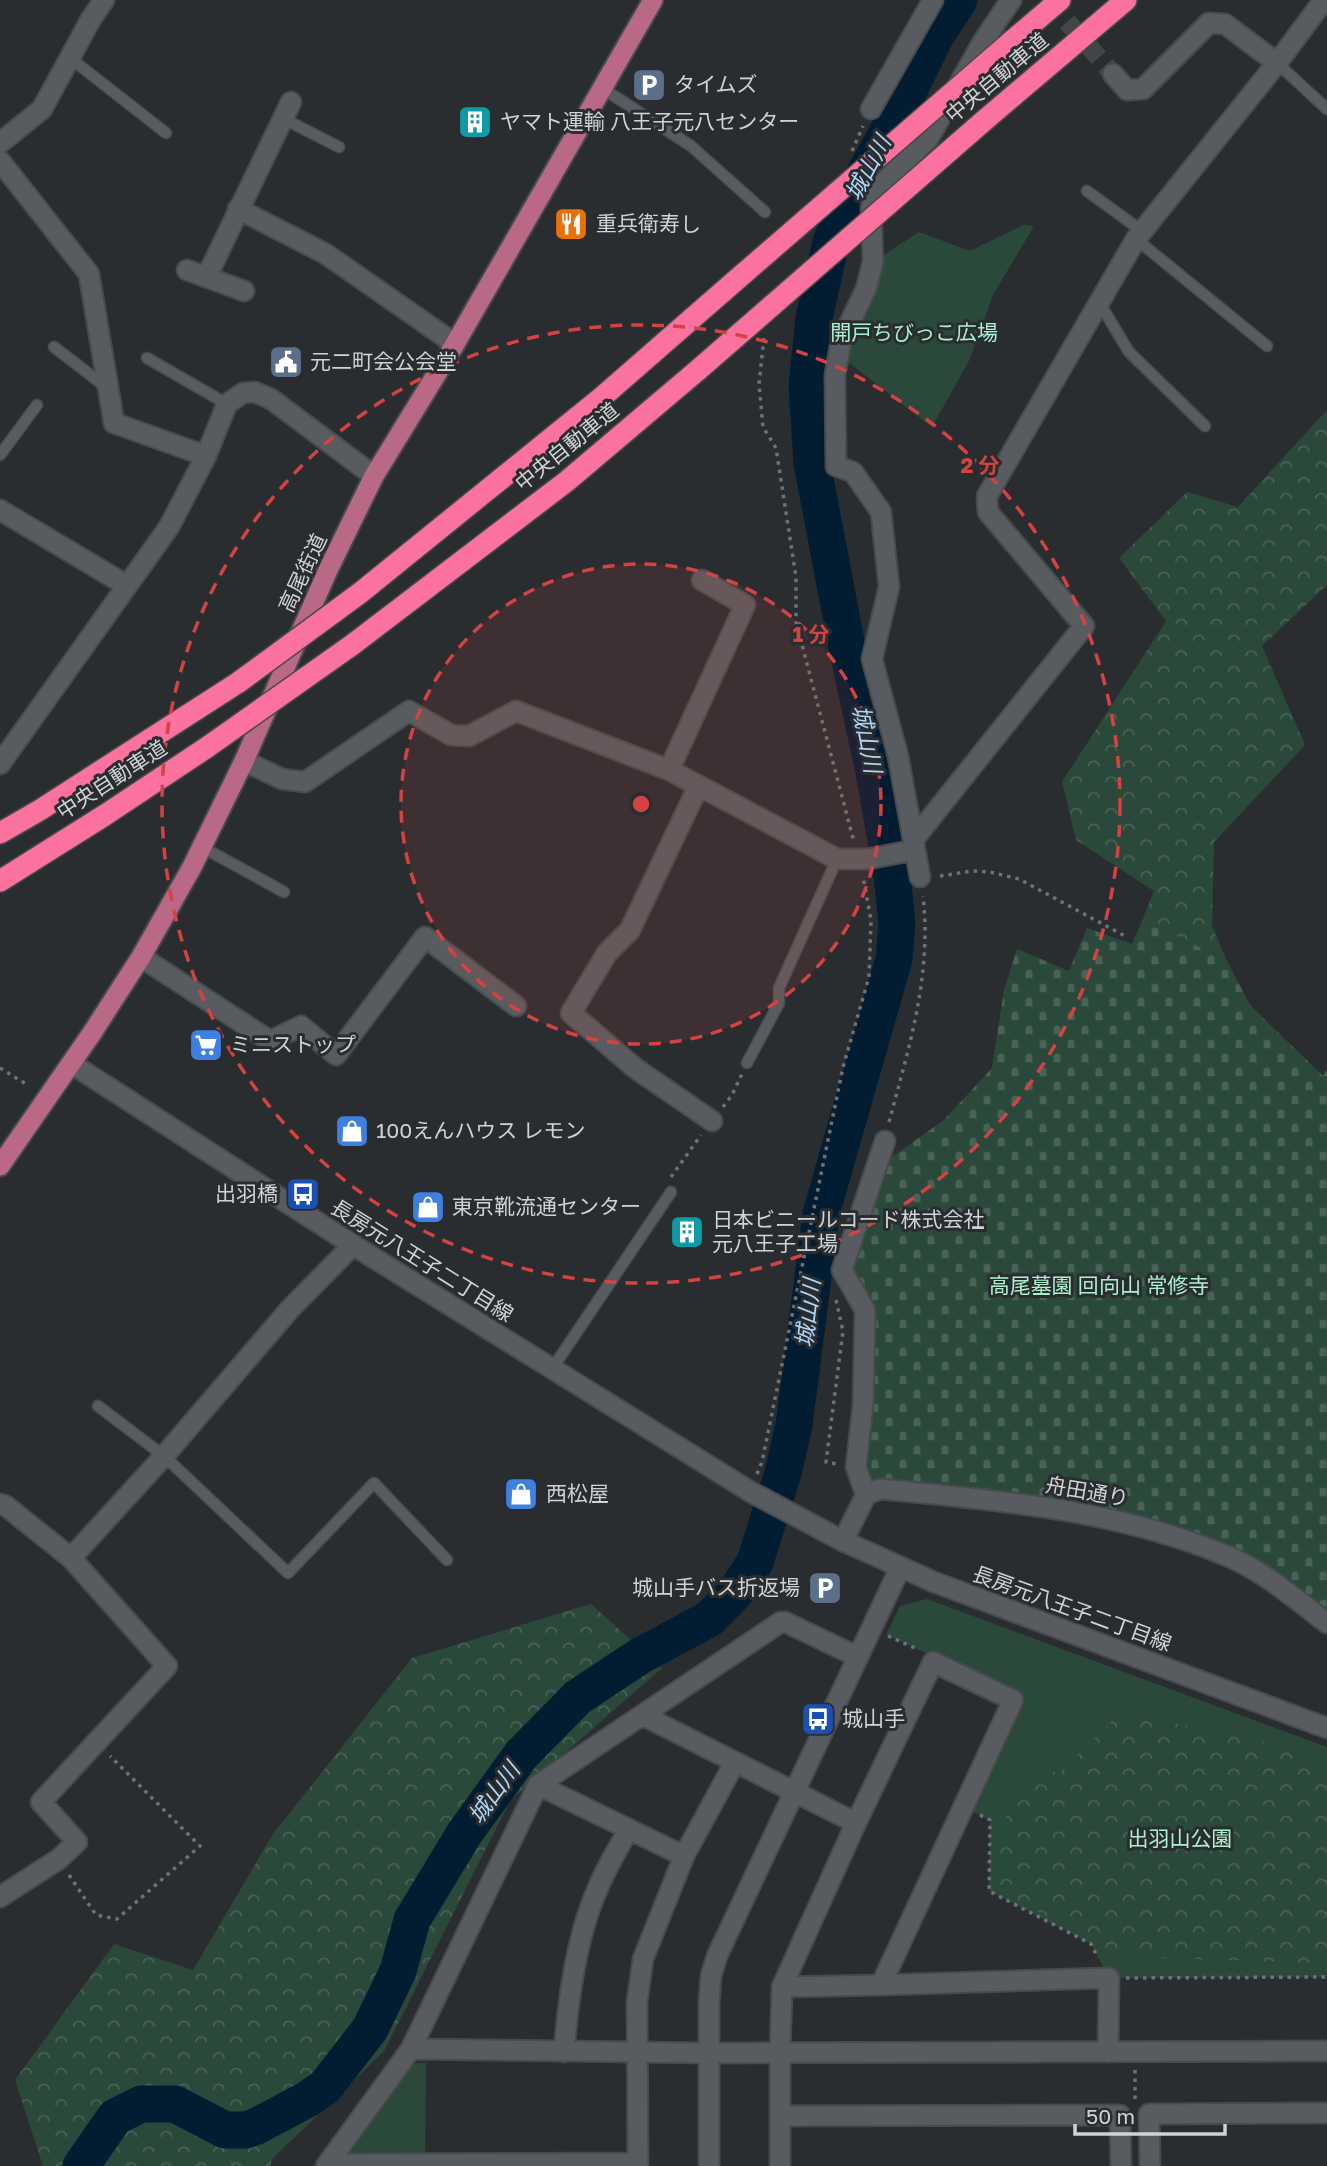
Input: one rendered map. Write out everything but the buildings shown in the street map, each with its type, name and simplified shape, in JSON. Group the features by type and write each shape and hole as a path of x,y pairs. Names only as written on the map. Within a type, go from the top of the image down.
{"highway":[{"name":"中央自動車道","path":"0,834 239,682 360,593 601,398 1060,0"},
{"name":"中央自動車道","path":"0,881 206,748 352,645 567,481 1126,0"}],"main road":[{"name":"高尾街道","path":"0,1166 44,1100 72,1064 141,957 202,847 244,761 328,570 374,476 454,344 653,0"}],"street":[{"path":"0,144 42,109 104,0"},
{"path":"871,109 933,0"},
{"path":"920,877 912,847 898,756 872,659 889,587 881,512 853,472 835,466 835,375 842,341 866,289 873,262 871,207 883,184 928,139 984,40 1011,0"},
{"path":"244,761 282,779 305,782 410,712 451,735 469,736 516,712 669,770 837,859 863,860 912,847 1084,626 988,512 987,496 1098,301 1139,235 1324,0"},
{"path":"1113,74 1127,90 1143,89 1209,23 1225,24 1277,63"},
{"path":"207,276 287,111"},
{"path":"0,161 89,274 114,422 206,456"},
{"path":"238,209 326,254 454,344"},
{"path":"187,270 244,291"},
{"path":"0,764 169,527 206,456 227,404 243,393 255,392 271,399 374,476"},
{"path":"2,514 126,585"},
{"path":"669,770 745,605 702,580"},
{"path":"698,787 630,930 607,953 571,1013 635,1068 712,1121"},
{"path":"141,957 270,1041 301,1026 336,1055 425,937 516,1006"},
{"name":"長房元八王子二丁目線","path":"72,1064 551,1369 754,1483 805,1521 900,1568 1327,1728"},
{"path":"843,1541 866,1494 856,1467 863,1405 865,1310 842,1270 885,1141"},
{"path":"71,1558 164,1456 290,1309 353,1245"},
{"name":"舟田通り","path":"866,1494 880,1489 964,1497 1135,1524 1222,1553 1270,1579 1327,1623"},
{"path":"0,1504 71,1558 167,1666 41,1802 77,1842 59,1859 0,1897"},
{"path":"709,2166 709,2002 711,1976 717,1956 900,1568"},
{"path":"328,2165 411,2049 538,1785 781,1622 858,1657"},
{"path":"780,2166 782,1987 933,1662 1013,1700 881,1985"},
{"path":"642,1715 856,1823"},
{"path":"328,2165 638,2164 637,2002 643,1959 684,1856 735,1762"},
{"path":"538,1785 684,1856"},
{"path":"564,2052 581,1939 597,1888 628,1830"},
{"path":"782,1987 1109,1978 1108,2052"},
{"path":"411,2049 709,2053 1327,2051"},
{"path":"1150,2166 1149,2114 1327,2113"},
{"path":"780,2116 1120,2115 1121,2166"}],"lane":[{"path":"70,58 166,133"},
{"path":"1277,63 1327,109"},
{"path":"602,88 691,146 765,212"},
{"path":"287,111 339,146"},
{"path":"1087,191 1267,346"},
{"path":"1098,301 1129,352 1205,426"},
{"path":"54,347 108,389"},
{"path":"147,358 227,404"},
{"path":"0,455 37,405"},
{"path":"202,847 284,892"},
{"path":"747,1063 779,1003 779,988 837,859"},
{"path":"551,1369 671,1192"},
{"path":"98,1406 164,1456 288,1573 374,1483 447,1560"}],"path":[{"path":"754,1483 762,1462 843,1067 869,978 871,920 863,860 796,622 796,578 776,449 762,427"},
{"path":"885,1141 922,990 926,935 920,877 990,872 1019,879 1125,936"},
{"path":"0,1068 26,1084"},
{"path":"842,1270 836,1301 843,1331 826,1462 856,1467"},
{"path":"886,1635 928,1654"},
{"path":"59,1859 96,1916 117,1919 200,1846 96,1742"},
{"path":"963,1807 990,1820 989,1891 1091,1944 1109,1978 1327,1977"}],"green space":[{"name":"開戸ちびっこ広場","path":"1023,225 1034,226 993,295 970,359 932,427 839,355 873,262 919,232 970,251"},
{"path":"1327,410 1327,585 1262,646 1305,745 1214,842 1212,926 1226,959 1142,921 1154,891 1076,840 1062,782 1166,621 1119,558 1187,492 1238,507"},
{"name":"高尾墓園 回向山 常修寺","path":"1142,921 1226,959 1250,1005 1323,1076 1327,1069 1327,1623 1270,1579 1135,1524 862,1482 870,1395 848,1266 872,1171 944,1120 992,1068 1004,990 1017,949 1069,971 1087,928 1132,944"},
{"name":"出羽山公園","path":"927,1599 1327,1747 1327,1977 1109,1978 1091,1944 989,1891 990,1820 963,1807 1013,1700 928,1654 886,1635 900,1606"},
{"path":"591,1604 662,1668 510,1801 384,2051 272,2159 271,2166 43,2166 15,2080 114,1944 193,1970 273,1834 412,1658"},
{"name":"出羽山公園","path":"1121,1712 1273,1743 1327,1767 1327,1963 1123,1957 990,1887 1015,1778 1061,1771"},
{"path":"426,2063 425,2163 329,2164 400,2064"}],"waterway":[{"name":"城山川","path":"81,2166 115,2117 141,2104 175,2104 225,2130 246,2130 306,2100 325,2087 370,2029 398,1971 412,1920 464,1834 521,1755 578,1697 640,1656 709,1619 735,1593 755,1562 783,1473 794,1425 821,1214 894,959 897,924 892,874 874,772 812,463 807,386 814,318 831,242 850,200 897,115 935,37 959,0"}],"tunnel":[{"path":"1048,0 1113,74"}],"place":[{"name":"タイムズ","path":"649,85"},
{"name":"ヤマト運輸 八王子元八センター","path":"475,122"},
{"name":"重兵衛寿し","path":"571,224"},
{"name":"元二町会公会堂","path":"286,362"},
{"name":"ミニストップ","path":"206,1045"},
{"name":"100えんハウス レモン","path":"352,1131"},
{"name":"出羽橋","path":"303,1194"},
{"name":"東京靴流通センター","path":"428,1207"},
{"name":"日本ビニールコード株式会社 元八王子工場","path":"687,1232"},
{"name":"西松屋","path":"521,1494"},
{"name":"城山手バス折返場","path":"825,1588"},
{"name":"城山手","path":"818,1719"}]}
